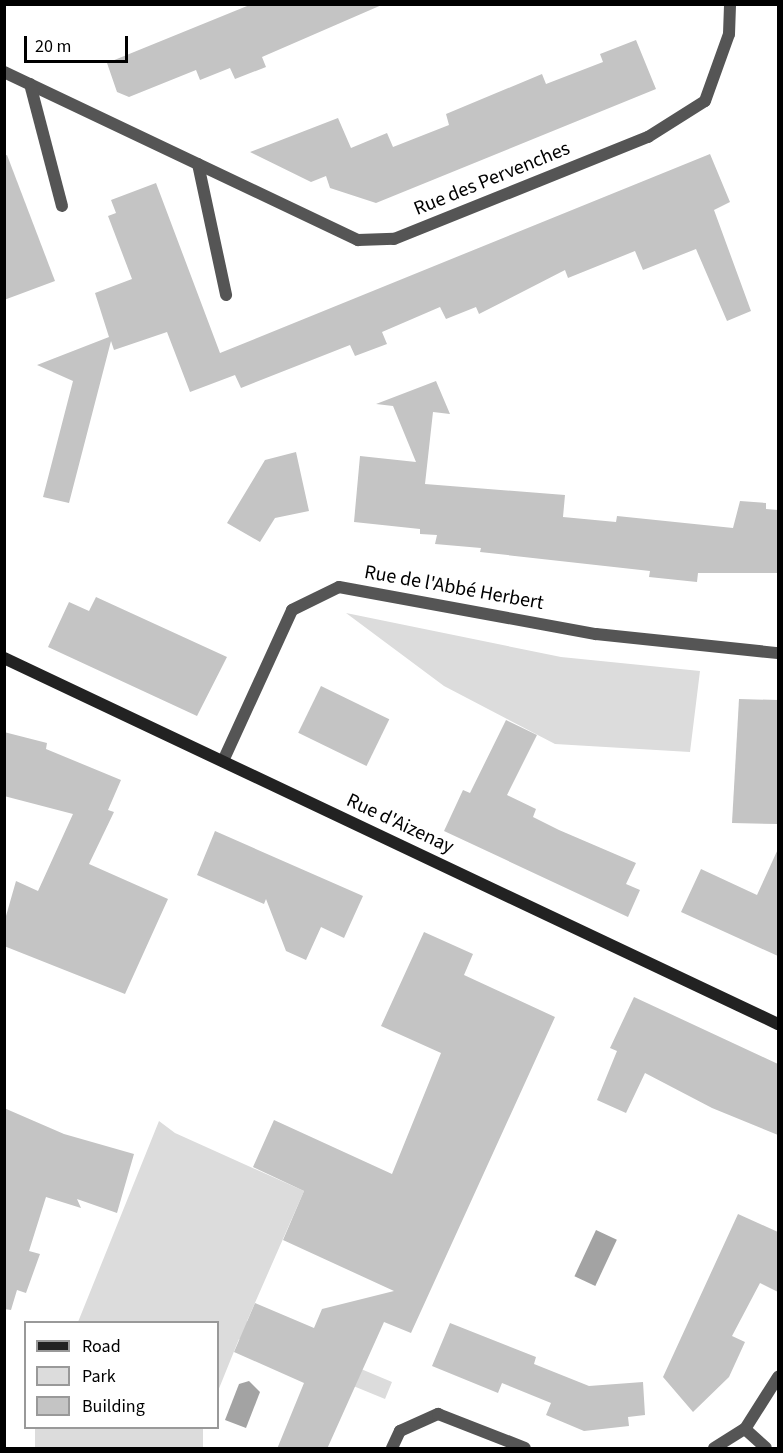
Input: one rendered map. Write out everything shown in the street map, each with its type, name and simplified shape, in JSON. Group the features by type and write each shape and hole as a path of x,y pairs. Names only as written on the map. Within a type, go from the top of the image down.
{"main road":[{"name":"Rue d'Aizenay","path":"4,658 778,1024"}],"street":[{"name":"Rue des Pervenches","path":"4,72 358,240 394,239 648,137 705,101 729,34 730,4"},
{"path":"30,84 62,206"},
{"path":"198,164 226,295"},
{"name":"Rue de l'Abbé Herbert","path":"223,761 292,610 339,586 596,634 778,653"},
{"path":"714,1449 745,1429 778,1377"},
{"path":"392,1449 399,1431 438,1414 525,1449"},
{"path":"745,1429 766,1449"}],"green space":[{"path":"346,613 561,657 700,671 690,752 555,744 444,686"},
{"path":"159,1121 175,1133 304,1191 247,1321 392,1382 385,1399 239,1339 219,1389 219,1321 78,1321"},
{"path":"35,1429 203,1429 203,1448 35,1448"}],"shaded area":[{"path":"596,1230 617,1240 595,1286 574,1276"},
{"path":"249,1381 260,1392 246,1428 225,1420 239,1384"}],"building":[{"path":"252,4 384,4 262,57 266,67 235,79 230,68 200,80 196,70 129,97 117,92 107,63"},
{"path":"636,40 656,89 376,203 330,188 326,176 311,182 250,152 338,118 351,148 387,133 393,147 449,125 446,114 542,74 546,84 603,62 600,54"},
{"path":"710,154 730,202 714,210 751,311 727,321 696,249 643,270 635,251 568,278 565,270 479,314 476,307 446,319 440,307 382,332 387,344 355,356 350,345 241,388 235,375 190,392 167,332 114,350 111,341 69,503 43,497 73,381 37,365 109,337 95,293 132,279 108,216 116,213 111,200 156,183 220,353"},
{"path":"7,155 55,281 4,300 4,156"},
{"path":"436,381 450,414 433,412 425,484 565,495 563,517 616,522 617,516 733,528 740,501 766,503 766,509 778,510 778,573 698,573 697,582 649,577 650,571 480,552 481,548 435,544 437,535 420,534 420,529 354,522 360,456 416,462 393,406 376,404"},
{"path":"296,452 309,511 275,518 260,542 227,523 265,460"},
{"path":"96,597 227,657 197,716 48,647 69,602 89,611"},
{"path":"321,686 389,719 367,766 298,733"},
{"path":"739,699 778,700 778,824 732,823"},
{"path":"506,720 537,735 507,795 536,809 533,817 636,863 626,884 640,890 628,917 444,831 463,790 470,793"},
{"path":"4,732 47,743 46,749 121,780 108,810 114,812 89,864 168,899 125,994 4,946 4,923 16,881 38,891 73,814 4,796"},
{"path":"215,831 363,896 344,938 321,927 306,960 286,951 266,899 264,904 197,875"},
{"path":"778,849 778,956 681,912 701,869 757,895"},
{"path":"424,932 473,954 464,975 555,1017 411,1333 384,1322 327,1449 277,1449 304,1383 234,1352 255,1303 314,1328 322,1309 394,1291 283,1240 304,1191 253,1167 274,1120 392,1174 441,1053 381,1026"},
{"path":"634,997 778,1064 778,1135 712,1108 645,1073 626,1113 597,1100 617,1051 610,1048"},
{"path":"4,1108 64,1134 134,1154 117,1213 77,1199 81,1208 46,1197 29,1251 40,1254 26,1293 17,1290 11,1310 4,1309"},
{"path":"738,1214 778,1232 778,1292 760,1283 732,1336 745,1342 729,1377 693,1412 663,1377"},
{"path":"450,1323 536,1357 534,1364 589,1386 643,1382 645,1415 628,1417 629,1426 584,1431 546,1415 551,1403 502,1383 498,1393 432,1366"}]}
